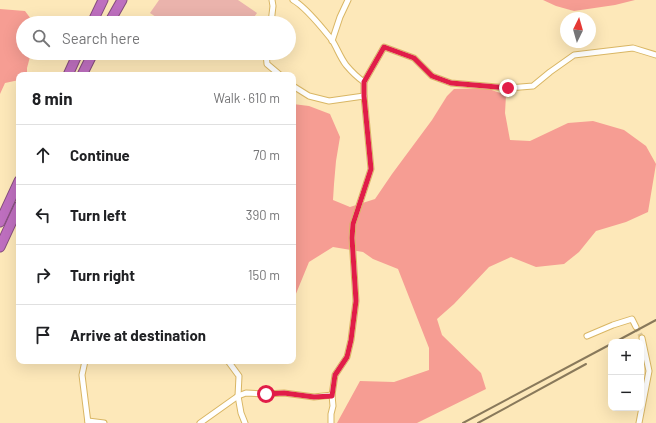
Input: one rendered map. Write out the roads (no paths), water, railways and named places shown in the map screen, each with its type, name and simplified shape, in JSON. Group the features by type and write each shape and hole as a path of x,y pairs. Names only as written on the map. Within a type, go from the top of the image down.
{"highway":[{"path":"95,16 103,0"},
{"path":"113,16 122,0"},
{"path":"69,72 75,60"},
{"path":"84,72 90,60"},
{"path":"0,222 16,187"},
{"path":"0,247 16,212"}],"street":[{"path":"272,0 272,16"},
{"path":"293,0 299,3 310,14 332,40 345,64 364,82"},
{"path":"332,40 348,0"},
{"path":"331,423 333,406 332,396 335,375 347,357 351,340 356,301 352,238 353,224 371,169 364,82 384,47 414,58 432,76 451,83 508,88 532,86 574,55 633,48 656,55"},
{"path":"266,60 266,64 276,72"},
{"path":"296,88 308,96 329,100 364,96"},
{"path":"587,336 632,319 636,327"},
{"path":"639,423 649,371 642,338"},
{"path":"84,364 82,375 88,422 104,423"},
{"path":"230,364 239,376 238,396 241,413 245,423"},
{"path":"200,423 238,396 246,393 284,393 314,397 332,396"}],"tunnel":[{"path":"636,327 642,338"}],"railway":[{"path":"621,339 656,320"},
{"path":"463,423 608,346"},
{"path":"478,423 586,364"}]}
